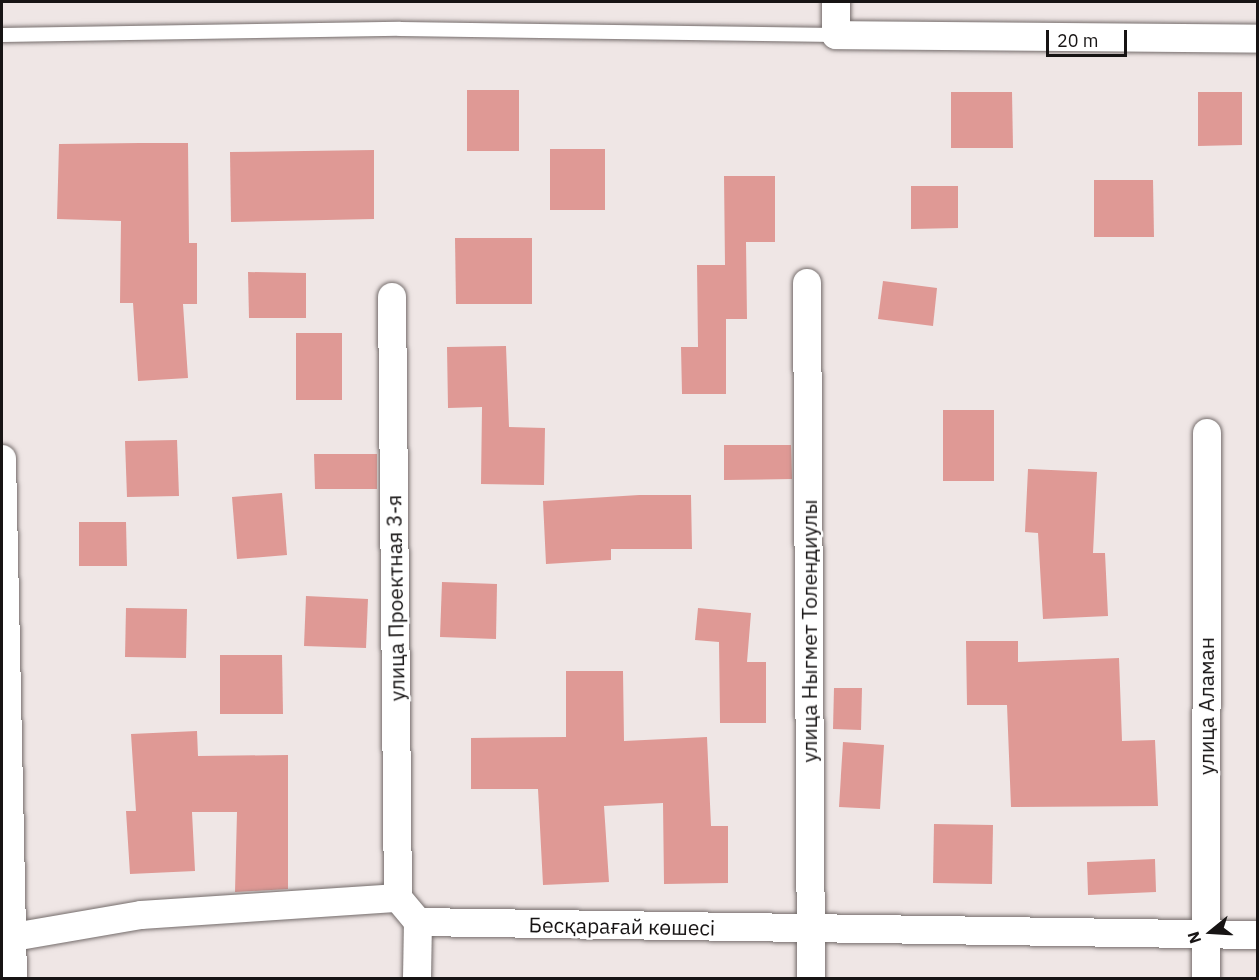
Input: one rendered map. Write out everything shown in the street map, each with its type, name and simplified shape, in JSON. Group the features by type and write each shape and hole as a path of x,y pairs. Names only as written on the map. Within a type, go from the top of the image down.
{"street":[{"path":"836,2 836,35 1257,39"},
{"name":"улица Ныгмет Толендиулы","path":"807,283 811,978"},
{"name":"улица Проектная 3-я","path":"392,297 398,898"},
{"name":"улица Аламан","path":"1206,978 1207,433"},
{"path":"2,459 7,939 13,978"},
{"path":"7,939 141,915 398,898 418,922 417,978"},
{"name":"Бесқарағай көшесі","path":"418,922 811,930 1257,935"}],"lane":[{"path":"2,35 400,29 836,35"}],"building":[{"path":"467,90 519,90 519,151 467,151"},
{"path":"951,92 1012,92 1013,148 951,148"},
{"path":"1198,92 1242,92 1242,145 1198,146"},
{"path":"188,143 189,243 197,243 197,304 183,304 188,378 138,381 133,303 120,303 121,221 57,219 59,144"},
{"path":"550,149 605,149 605,210 550,210"},
{"path":"374,150 374,219 231,222 230,152"},
{"path":"724,176 775,176 775,242 746,242 747,319 726,319 726,394 682,394 681,347 698,347 697,265 725,265"},
{"path":"1094,180 1153,180 1154,237 1094,237"},
{"path":"911,186 958,186 958,228 911,229"},
{"path":"455,238 532,238 532,304 456,304"},
{"path":"248,272 306,273 306,318 249,318"},
{"path":"883,281 937,288 933,326 878,319"},
{"path":"296,333 342,333 342,400 296,400"},
{"path":"506,346 509,427 545,428 544,485 481,484 482,407 448,408 447,347"},
{"path":"943,410 994,410 994,481 943,481"},
{"path":"177,440 179,496 127,497 125,441"},
{"path":"724,445 791,445 792,479 724,480"},
{"path":"314,454 377,454 377,489 315,489"},
{"path":"1028,469 1097,472 1093,553 1105,553 1108,616 1043,619 1038,533 1025,532"},
{"path":"282,493 287,555 237,559 232,497"},
{"path":"639,495 691,495 692,549 611,549 611,560 546,564 543,501"},
{"path":"79,522 126,522 127,566 79,566"},
{"path":"442,582 497,584 496,639 440,637"},
{"path":"306,596 368,599 366,648 304,646"},
{"path":"126,608 187,609 186,658 125,657"},
{"path":"698,608 751,613 747,662 766,662 766,723 720,723 719,642 695,640"},
{"path":"966,641 1018,641 1018,662 1119,658 1122,741 1155,740 1158,806 1011,807 1007,705 967,705"},
{"path":"220,655 282,655 283,714 220,714"},
{"path":"566,671 623,671 624,741 707,737 711,826 728,826 728,883 664,884 663,803 604,806 609,882 543,885 538,789 471,789 471,738 566,737"},
{"path":"834,688 862,688 861,730 833,729"},
{"path":"197,731 198,756 288,755 288,889 235,892 237,812 192,812 195,871 130,874 126,811 136,811 131,734"},
{"path":"843,742 884,745 880,809 839,807"},
{"path":"934,824 993,825 992,884 933,883"},
{"path":"1155,859 1156,892 1088,895 1087,862"}]}
